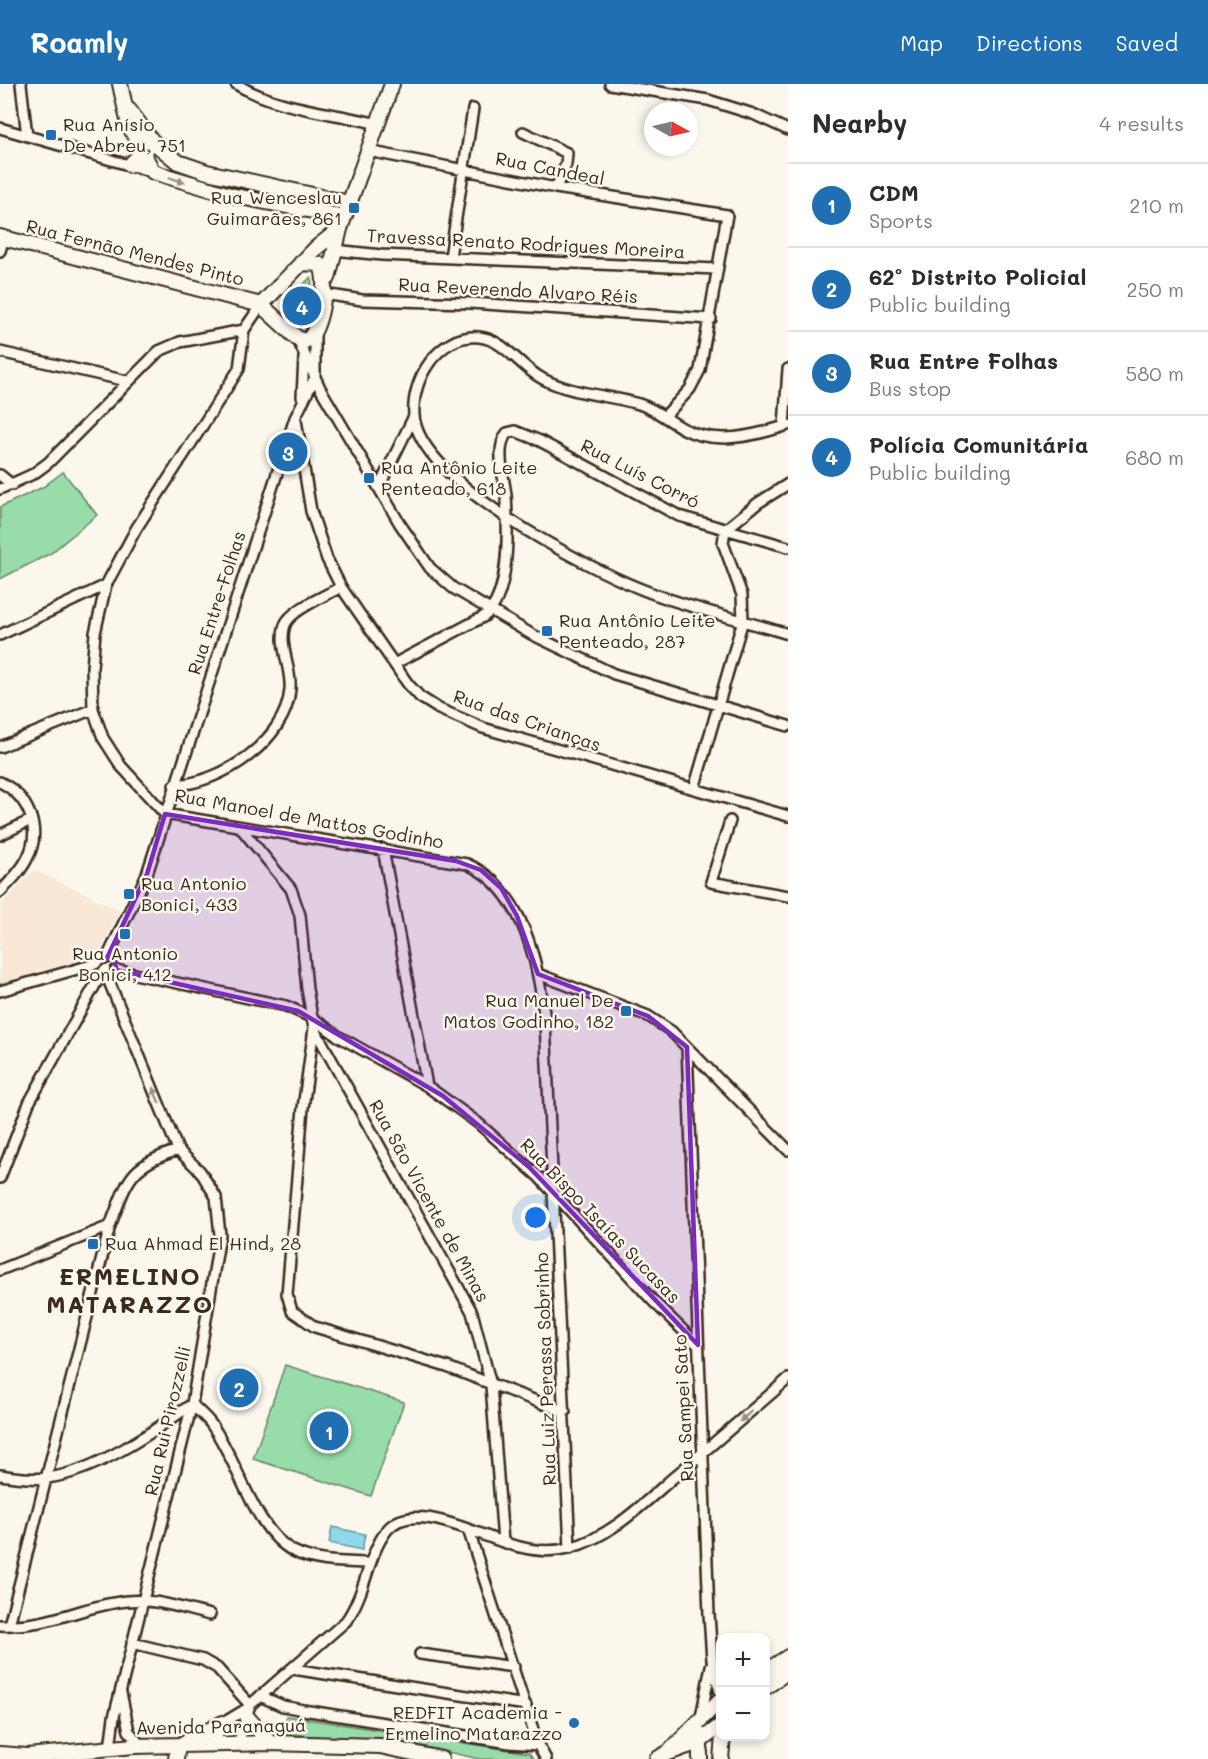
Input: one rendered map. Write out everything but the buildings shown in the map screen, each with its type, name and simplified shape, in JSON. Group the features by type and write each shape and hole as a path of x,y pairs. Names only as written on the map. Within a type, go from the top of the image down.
{"street":[{"path":"21,84 27,136"},
{"path":"120,84 129,125 153,172"},
{"path":"236,84 254,94 276,101 378,124"},
{"path":"315,377 315,333 334,250 392,84"},
{"path":"616,84 708,100 753,114 788,130"},
{"path":"124,103 152,141 178,162 344,216"},
{"path":"450,257 473,109"},
{"path":"0,128 230,195 344,216"},
{"path":"523,132 567,153 566,164 556,188"},
{"path":"130,165 152,141"},
{"name":"Rua Candeal","path":"368,151 556,188 727,215 717,269"},
{"path":"344,216 261,305 297,338 315,377 379,487 430,568 453,588 492,612 577,658 614,674 788,726"},
{"name":"Rua Fernão Mendes Pinto","path":"1,242 261,305"},
{"name":"Travessa Renato Rodrigues Moreira","path":"334,250 717,269"},
{"path":"301,263 315,262 322,267 324,294"},
{"path":"665,416 695,381 704,357 717,269"},
{"name":"Rua Reverendo Alvaro Réis","path":"324,294 363,300 470,303 711,319"},
{"name":"Rua Manoel de Mattos Godinho","path":"261,305 244,330 239,369 136,529 106,585 95,633 92,669 93,709 103,738 121,766 165,814 456,861 481,870 501,888 517,916 538,974"},
{"path":"0,489 48,463 149,358 170,345 244,330"},
{"path":"297,338 309,340 315,333"},
{"path":"379,487 414,416 418,383 433,357 453,343 471,337 486,338 495,343 545,380 641,405 665,416 683,428 712,438 747,436 786,426 788,369"},
{"path":"0,352 127,381"},
{"name":"Rua Entre-Folhas","path":"301,402 304,355"},
{"name":"Rua Entre-Folhas","path":"107,958 147,874 174,785 301,402 315,377"},
{"path":"414,416 425,445 439,464 472,494 507,517 639,589 788,634"},
{"name":"Rua das Crianças","path":"296,418 311,512 327,559 341,587 394,664 420,697 439,709 470,723 788,816"},
{"name":"Rua Luís Corró","path":"507,517 501,448 507,433 515,431 550,446 669,512 788,548"},
{"path":"0,475 12,484"},
{"path":"694,789 743,620 742,595 723,543 725,530 788,484"},
{"path":"394,664 492,612 500,596 507,517"},
{"path":"0,635 106,585"},
{"path":"174,785 199,783 213,778 244,759 268,736 289,700 290,677 283,635 284,626 295,613 341,587"},
{"path":"0,747 93,709"},
{"path":"0,782 22,797 31,820 31,849 27,859 0,892"},
{"path":"0,835 31,820"},
{"path":"730,821 711,882 788,896"},
{"path":"240,827 279,874 296,900 300,915 314,1028 290,1238 288,1305 296,1316 315,1328 447,1366 565,1412"},
{"path":"383,849 427,1086"},
{"path":"0,991 95,964 102,958 112,960 116,970 104,979 29,1103 0,1178"},
{"path":"95,964 94,970 104,979 178,1150 136,1169 127,1182 110,1226 45,1479 4,1625 28,1626 125,1601 142,1600 210,1615"},
{"name":"Rua Bispo Isaías Sucasas","path":"116,970 273,1002 311,1017 338,1036 427,1086 478,1123 529,1167 698,1345"},
{"path":"538,974 648,1016 671,1031 788,1150"},
{"name":"Rua Luiz Perassa Sobrinho","path":"538,974 545,1022 555,1196 570,1548"},
{"name":"Rua São Vicente de Minas","path":"314,1028 466,1297 477,1326 491,1385 503,1542"},
{"name":"Rua Sampei Sato","path":"687,1047 712,1660 719,1687"},
{"name":"Rua Rui Pirozzelli","path":"110,1748 114,1717 192,1404 217,1259 220,1217 210,1184 178,1150"},
{"path":"0,1270 110,1226"},
{"path":"177,1752 248,1710 260,1696 346,1621 358,1604 370,1563 387,1531 402,1519 427,1519 537,1550 570,1548 613,1527 788,1379"},
{"path":"0,1475 45,1479 81,1468 118,1450 192,1404 211,1425 265,1522 282,1543 304,1556 317,1559 370,1563"},
{"path":"468,1529 539,1751 546,1759"},
{"path":"132,1643 203,1660 217,1668 270,1743"},
{"path":"420,1653 514,1667"},
{"path":"770,1668 788,1657"},
{"name":"Rua Sampei Sato","path":"701,1717 712,1660"},
{"path":"293,1669 526,1705"},
{"path":"766,1687 788,1671"},
{"name":"Rua Rui Pirozzelli","path":"121,1692 129,1731 141,1746"},
{"path":"260,1696 283,1706 303,1710 510,1743 539,1751"},
{"path":"663,1756 716,1704"},
{"path":"238,1744 248,1710"},
{"path":"700,1759 701,1717"},
{"path":"213,1745 223,1723"},
{"path":"663,1756 699,1742 716,1729"},
{"path":"721,1759 723,1741"},
{"name":"Avenida Paranaguá","path":"0,1754 27,1756 141,1746 177,1752 213,1745 270,1743 380,1746 441,1759"},
{"path":"27,1756 48,1759"}],"highlighted area":[{"path":"165,814 456,861 481,870 501,888 517,916 538,974 648,1016 687,1047 698,1345 529,1167 443,1096 298,1011 116,970 115,961 107,958 147,874"}],"shaded area":[{"path":"34,870 120,910 99,955 0,983 0,905"}],"green space":[{"path":"311,277 312,287 303,320 286,302"},
{"path":"63,472 97,515 51,553 0,579 0,507 43,487"},
{"path":"285,1365 404,1402 371,1496 253,1459"},
{"path":"287,1716 529,1753 534,1759 479,1759 408,1743 285,1734 284,1723"}],"water":[{"path":"332,1527 365,1534 362,1550 329,1543"}],"place":[{"name":"Rua Anísio De Abreu, 751","path":"51,135"},
{"name":"Rua Wenceslau Guimarães, 861","path":"354,208"},
{"name":"Polícia Comunitária","path":"302,306"},
{"name":"Rua Entre Folhas","path":"288,452"},
{"name":"Rua Antônio Leite Penteado, 618","path":"369,478"},
{"name":"Rua Antônio Leite Penteado, 287","path":"547,631"},
{"name":"Rua Antonio Bonici, 433","path":"129,894"},
{"name":"Rua Antonio Bonici, 412","path":"125,934"},
{"name":"Rua Manuel De Matos Godinho, 182","path":"626,1011"},
{"name":"Rua Ahmad El Hind, 28","path":"93,1244"},
{"name":"62º Distrito Policial","path":"239,1388"},
{"name":"CDM","path":"329,1431"},
{"name":"REDFIT Academia - Ermelino Matarazzo","path":"574,1723"}],"district":[{"name":"ERMELINO MATARAZZO","path":"130,1291"}]}
